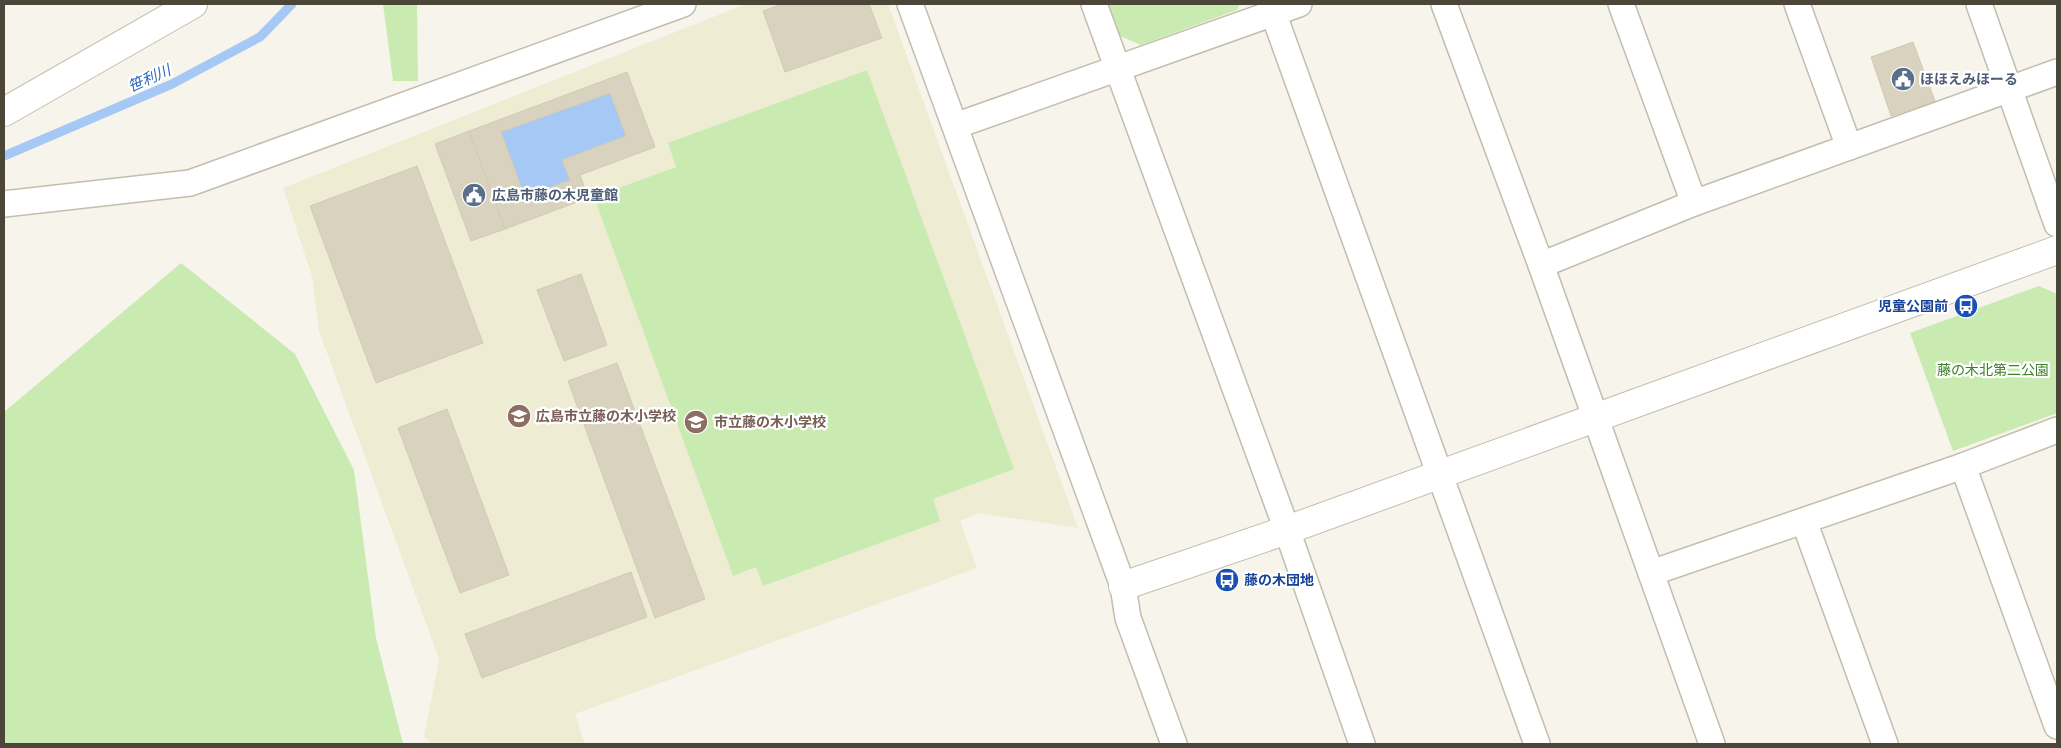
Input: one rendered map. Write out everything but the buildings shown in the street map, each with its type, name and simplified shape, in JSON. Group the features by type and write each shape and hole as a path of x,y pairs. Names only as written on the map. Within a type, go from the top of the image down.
{"street":[{"path":"4,112 193,4"},
{"path":"4,204 190,183 684,4"},
{"path":"910,4 1123,586 1128,618 1174,744"},
{"path":"1094,4 1287,530 1362,744"},
{"path":"955,126 1117,68 1271,8 1299,4"},
{"path":"1444,4 1541,265 1712,744"},
{"path":"1621,4 1694,203"},
{"path":"1797,4 1849,147"},
{"path":"1979,4 2057,224"},
{"path":"1271,8 1537,744"},
{"path":"1541,265 1694,203 2057,72"},
{"path":"1123,586 1287,530 2057,250"},
{"path":"1651,573 1963,466 2057,430"},
{"path":"1963,466 2057,726"},
{"path":"1804,521 1886,744"}],"shaded area":[{"name":"市立藤の木小学校","path":"746,4 888,4 1078,528 979,513 960,521 977,568 575,714 585,744 433,744 424,737 439,659 319,331 312,276 283,188"}],"green space":[{"path":"383,4 417,4 418,81 393,81"},
{"path":"1108,4 1240,4 1237,10 1141,45 1120,36"},
{"path":"867,70 1014,469 933,499 940,521 763,586 756,567 733,576 594,197 676,167 668,143"},
{"path":"181,263 295,354 354,470 376,638 403,744 4,744 4,412"},
{"name":"藤の木北第二公園","path":"2039,286 2057,294 2057,413 1953,451 1910,333"}],"water":[{"path":"610,93 626,136 562,160 570,180 525,197 501,132"}],"waterway":[{"name":"笹利川","path":"4,156 172,84 260,37 292,4"}],"place":[{"name":"ほほえみほーる","path":"1903,79"},
{"name":"広島市藤の木児童館","path":"474,195"},
{"name":"児童公園前","path":"1966,306"},
{"name":"広島市立藤の木小学校","path":"519,416"},
{"name":"市立藤の木小学校","path":"696,422"},
{"name":"藤の木団地","path":"1227,580"}]}
